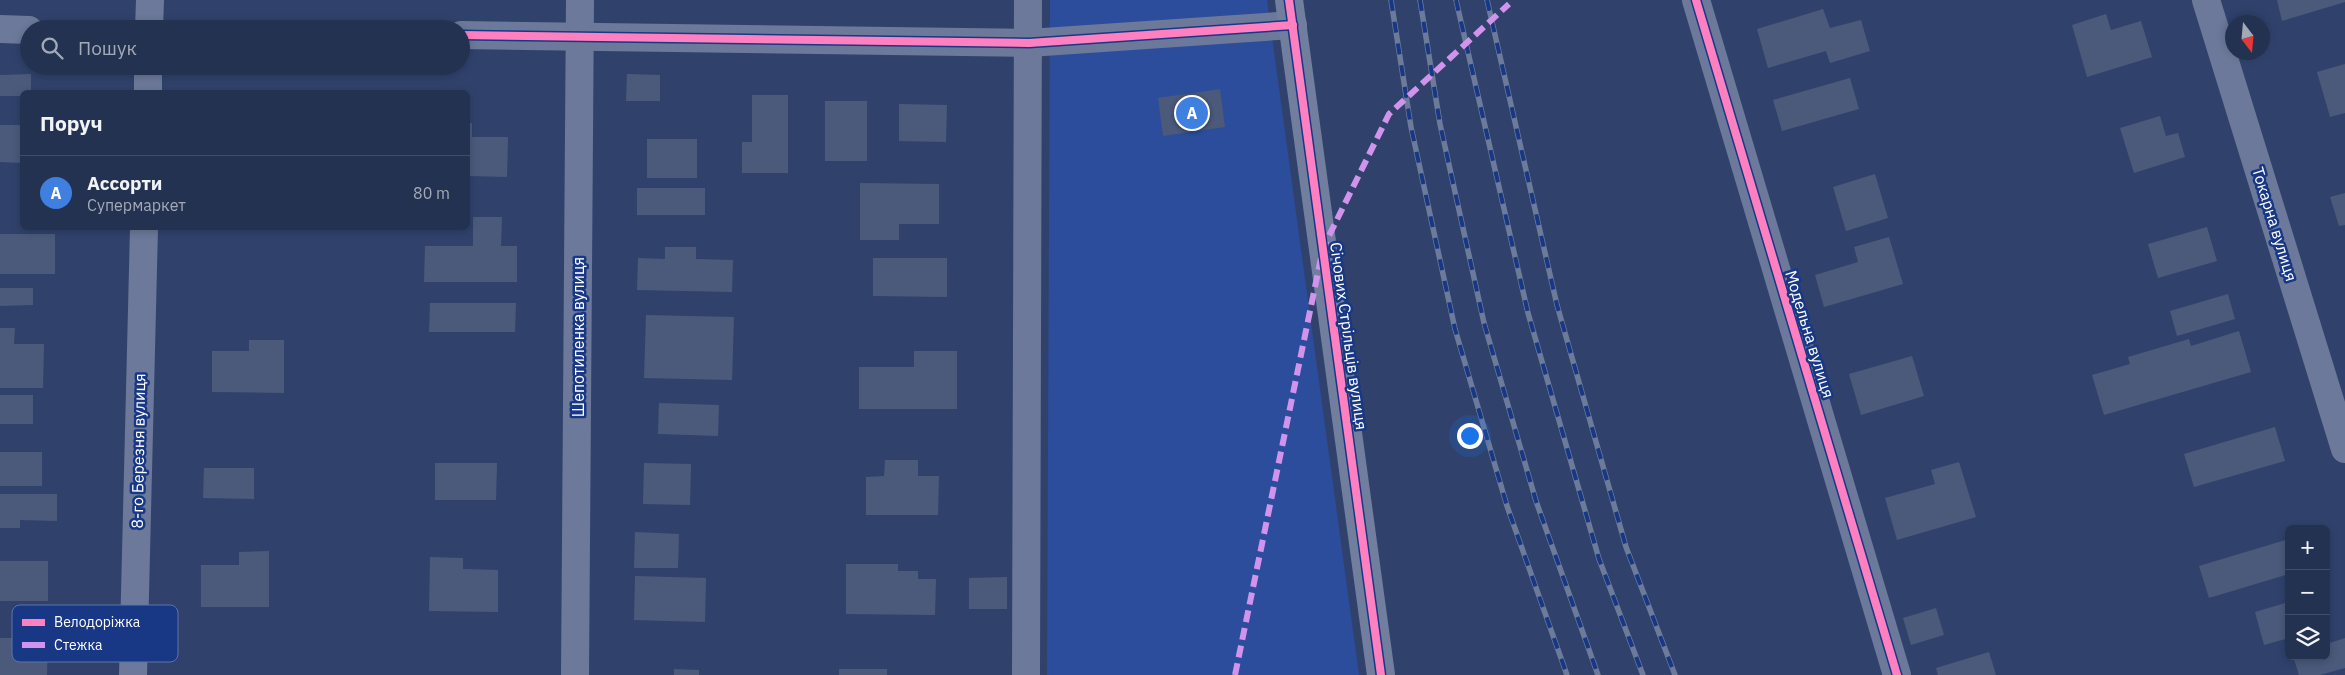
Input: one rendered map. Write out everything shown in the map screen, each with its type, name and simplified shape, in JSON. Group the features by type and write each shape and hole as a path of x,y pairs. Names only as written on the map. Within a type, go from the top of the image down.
{"street":[{"path":"149,20 150,0"},
{"name":"Шепотиленка вулиця","path":"575,675 580,0"},
{"path":"1026,675 1028,0"},
{"name":"Модельна вулиця","path":"1696,0 1897,675"},
{"name":"Токарна вулиця","path":"2206,0 2345,449"},
{"path":"470,35 1029,43 1291,13"},
{"name":"Січових Стрільців вулиця","path":"1291,13 1381,675"},
{"path":"0,29 20,30"},
{"path":"148,75 148,90"},
{"name":"8-го Березня вулиця","path":"134,605 144,230"},
{"name":"8-го Березня вулиця","path":"132,662 132,675"}],"shaded area":[{"path":"1050,0 1267,0 1359,675 1047,675"}],"building":[{"path":"2277,0 2345,0 2345,2 2282,21"},
{"path":"1823,9 1830,28 1861,20 1870,51 1830,63 1826,51 1768,68 1757,29"},
{"path":"2106,14 2111,30 2141,21 2152,57 2087,77 2072,25"},
{"path":"2345,64 2345,113 2330,117 2317,72"},
{"path":"627,74 660,75 660,101 626,101"},
{"path":"0,75 31,75 31,90 20,90 20,96 0,96"},
{"path":"1850,78 1859,109 1782,131 1773,100"},
{"path":"1220,89 1225,127 1163,136 1158,98"},
{"path":"752,95 788,95 788,173 742,173 742,142 752,142"},
{"path":"825,101 867,101 867,161 825,161"},
{"path":"899,104 947,105 946,142 899,141"},
{"path":"2160,116 2166,136 2178,133 2185,157 2134,173 2120,128"},
{"path":"470,123 472,123 472,137 508,137 507,177 470,176"},
{"path":"0,125 20,125 20,163 0,162"},
{"path":"647,139 697,139 697,178 647,178"},
{"path":"1875,174 1888,218 1846,231 1833,187"},
{"path":"860,183 939,184 939,224 899,224 899,240 860,240"},
{"path":"637,188 705,188 705,215 637,215"},
{"path":"2345,193 2345,225 2339,226 2330,197"},
{"path":"473,217 502,217 501,246 517,246 517,282 424,282 425,246 473,246"},
{"path":"2207,227 2217,261 2158,278 2148,244"},
{"path":"0,234 55,234 55,274 0,274"},
{"path":"1889,237 1903,284 1824,307 1815,275 1858,262 1854,247"},
{"path":"665,247 696,247 696,259 733,260 732,292 637,290 638,258 665,259"},
{"path":"873,258 947,258 947,297 873,296"},
{"path":"0,288 33,288 33,305 0,306"},
{"path":"2228,294 2235,319 2177,336 2170,311"},
{"path":"430,303 516,303 515,332 429,332"},
{"path":"646,315 734,317 732,380 644,378"},
{"path":"0,328 15,328 14,344 44,344 43,388 0,388"},
{"path":"2239,331 2251,372 2104,415 2092,375 2130,364 2128,357 2189,339 2191,346"},
{"path":"249,340 284,340 284,393 212,392 212,351 249,351"},
{"path":"914,351 957,351 957,409 859,409 859,367 914,367"},
{"path":"1912,356 1924,396 1861,415 1849,374"},
{"path":"0,395 33,395 33,424 0,424"},
{"path":"659,403 719,405 718,436 658,434"},
{"path":"2275,427 2285,461 2194,487 2184,454"},
{"path":"0,452 42,452 42,486 0,486"},
{"path":"885,460 918,460 918,476 939,476 938,515 866,515 866,477 884,476"},
{"path":"1959,462 1976,517 1897,540 1885,498 1935,484 1931,470"},
{"path":"435,463 497,463 496,500 435,500"},
{"path":"644,463 691,464 690,505 643,504"},
{"path":"204,468 254,468 254,499 203,498"},
{"path":"0,494 57,494 57,521 20,520 20,528 0,528"},
{"path":"635,532 679,534 678,568 634,568"},
{"path":"2285,540 2285,575 2209,598 2199,566"},
{"path":"269,551 269,607 201,607 201,565 239,565 239,552"},
{"path":"430,557 463,558 463,569 498,570 498,612 429,611"},
{"path":"0,561 48,561 48,601 0,601"},
{"path":"846,564 898,564 898,571 918,571 918,579 936,579 935,615 846,614"},
{"path":"635,576 706,578 705,622 634,620"},
{"path":"1007,577 1007,609 969,609 969,578"},
{"path":"2285,603 2285,639 2264,645 2255,612"},
{"path":"1936,608 1944,635 1911,645 1903,618"},
{"path":"0,638 12,638 12,662 47,662 47,675 0,675"},
{"path":"2345,638 2345,668 2320,675 2299,675 2294,660 2330,660 2330,643"},
{"path":"1989,652 1996,675 1938,675 1936,668"},
{"path":"674,669 699,670 699,675 674,675"},
{"path":"839,669 887,669 887,675 839,675"}],"railway":[{"path":"1391,0 1411,127 1455,329 1507,506 1567,675"},
{"path":"1420,0 1440,124 1484,323 1536,501 1598,675"},
{"path":"1456,0 1528,313 1599,559 1643,675"},
{"path":"1487,0 1557,305 1626,547 1675,675"}],"marked path":[{"path":"1235,675 1323,248 1389,114 1509,4"}],"cycle path":[{"path":"1289,0 1381,675"},
{"path":"1696,0 1897,675"},
{"path":"470,35 1029,43 1293,25"}],"place":[{"name":"Ассорти","path":"1192,113"}]}
